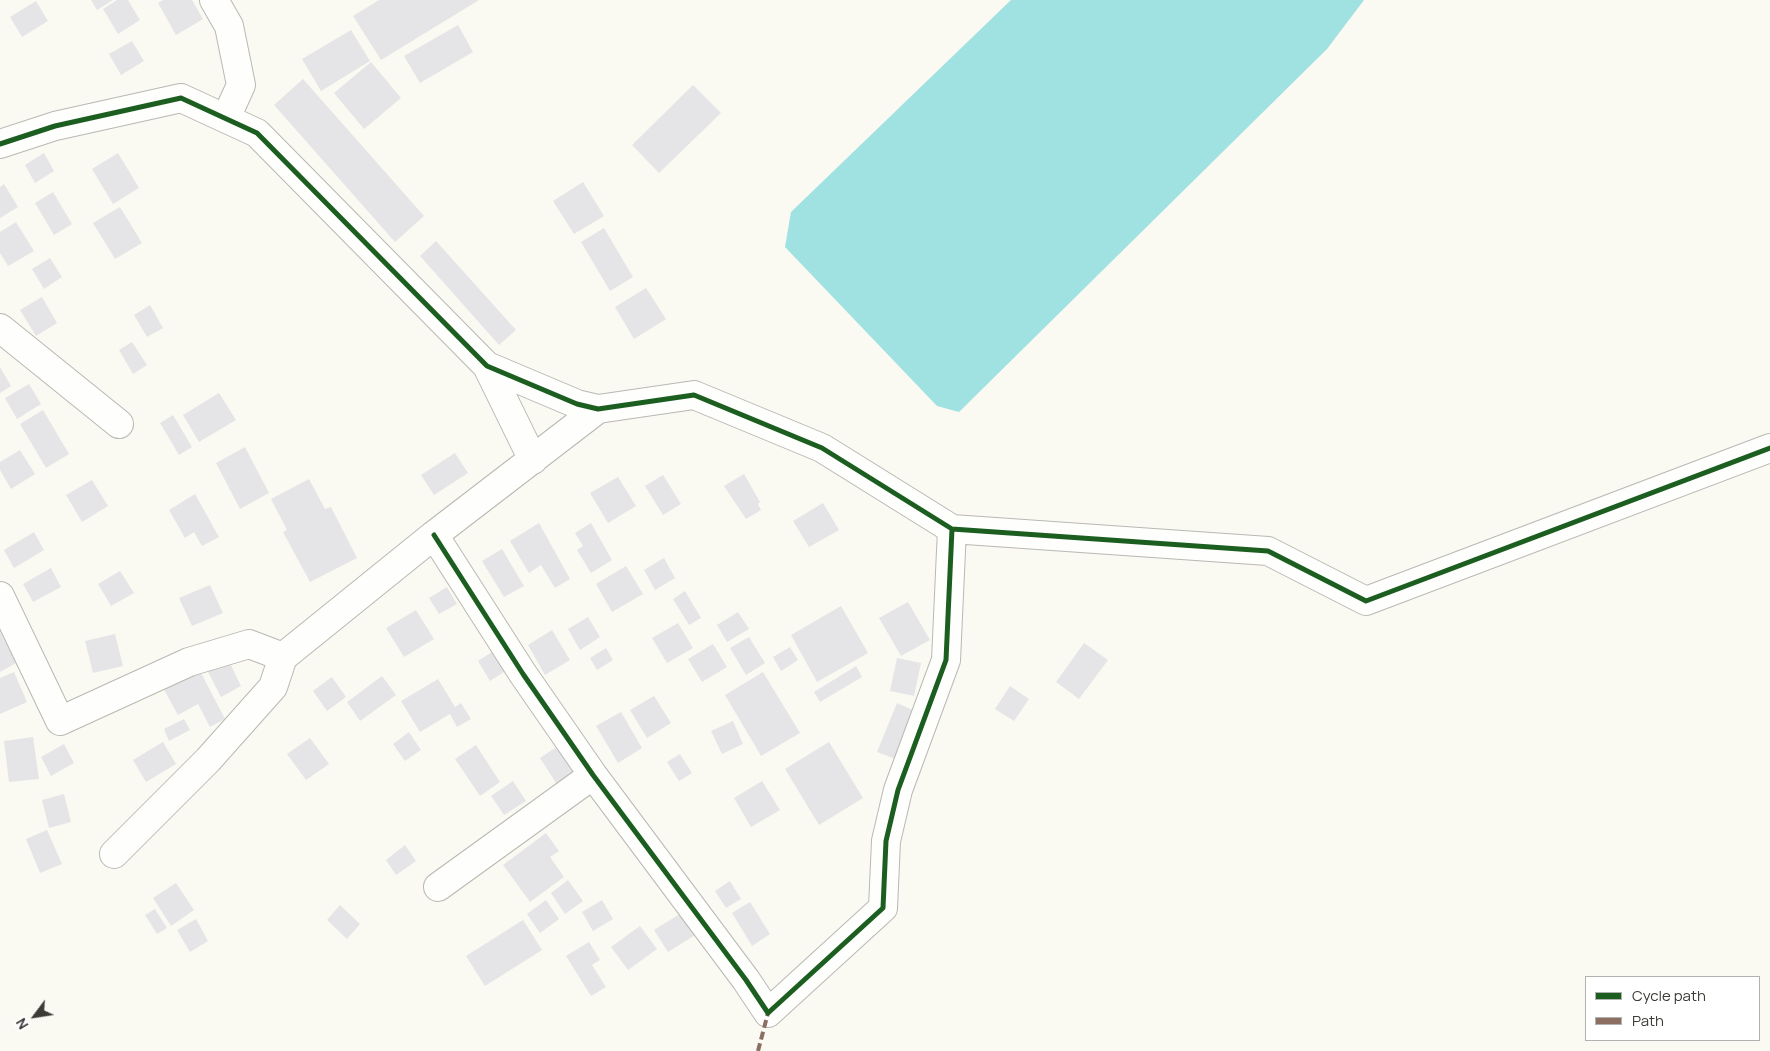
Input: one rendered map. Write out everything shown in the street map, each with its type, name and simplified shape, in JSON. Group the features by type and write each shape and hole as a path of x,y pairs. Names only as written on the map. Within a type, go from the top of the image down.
{"street":[{"path":"214,0 229,26 242,85 226,118"},
{"path":"0,144 55,126 181,98 258,133 487,366 533,460"},
{"path":"0,328 119,424"},
{"path":"487,366 577,404 598,409 694,395 822,448 952,529 1268,551 1366,601 1770,448"},
{"path":"114,854 208,760 273,687 283,657 434,535 598,409"},
{"path":"434,535 523,674 593,775 746,980 768,1013 883,908 886,842 898,790 946,660 952,529"},
{"path":"0,596 60,721 189,662 249,644 283,657"},
{"path":"438,887 593,775"}],"water":[{"path":"1011,0 1364,0 1327,49 959,412 937,406 785,247 791,212"}],"building":[{"path":"91,0 113,0 97,10"},
{"path":"117,0 128,0 140,20 118,34 103,9"},
{"path":"163,0 192,0 203,19 176,35 158,3"},
{"path":"379,0 479,0 381,60 353,16"},
{"path":"36,1 48,21 22,37 10,17"},
{"path":"458,25 473,52 420,83 404,56"},
{"path":"351,30 370,61 321,91 302,59"},
{"path":"132,41 144,61 121,75 109,54"},
{"path":"371,62 401,98 364,129 334,93"},
{"path":"303,79 424,216 395,242 274,105"},
{"path":"693,85 721,113 659,173 632,145"},
{"path":"44,153 54,171 35,183 25,165"},
{"path":"118,153 139,188 113,204 92,169"},
{"path":"583,182 604,216 574,234 553,201"},
{"path":"4,184 18,207 0,218 0,187"},
{"path":"53,192 72,224 54,235 35,203"},
{"path":"120,207 142,243 115,259 93,223"},
{"path":"16,222 34,251 8,266 0,253 0,232"},
{"path":"604,228 633,277 610,291 581,242"},
{"path":"436,241 516,330 499,345 420,256"},
{"path":"50,258 62,277 44,289 32,269"},
{"path":"646,288 666,319 634,339 615,307"},
{"path":"42,297 57,323 36,336 20,310"},
{"path":"150,305 163,328 147,337 134,315"},
{"path":"132,342 147,365 133,374 119,350"},
{"path":"0,367 11,386 0,393"},
{"path":"29,384 41,404 17,419 5,398"},
{"path":"219,393 236,420 199,442 183,415"},
{"path":"43,410 69,454 46,468 20,424"},
{"path":"173,415 192,447 179,455 160,423"},
{"path":"245,447 269,493 240,509 216,463"},
{"path":"20,450 35,474 11,489 0,470 0,462"},
{"path":"455,453 468,473 434,495 421,475"},
{"path":"744,474 760,502 758,504 761,510 746,519 724,486"},
{"path":"663,475 681,504 663,515 645,486"},
{"path":"618,477 636,506 608,523 590,493"},
{"path":"309,479 325,509 331,507 357,558 310,582 283,532 287,530 271,499"},
{"path":"92,480 108,506 82,522 66,495"},
{"path":"195,494 219,537 202,546 194,532 185,538 169,510"},
{"path":"823,503 839,530 809,547 793,521"},
{"path":"539,523 570,579 555,588 541,565 529,573 510,541"},
{"path":"591,523 612,560 591,573 577,550 583,546 575,533"},
{"path":"34,532 44,550 14,568 4,550"},
{"path":"502,549 524,586 504,597 482,561"},
{"path":"664,558 675,578 655,590 644,570"},
{"path":"626,566 643,594 612,612 596,584"},
{"path":"51,568 61,587 33,602 23,584"},
{"path":"120,571 134,593 111,606 98,584"},
{"path":"210,585 223,613 192,626 179,598"},
{"path":"447,587 457,604 439,614 429,598"},
{"path":"685,591 701,618 689,625 673,599"},
{"path":"908,602 930,640 901,656 879,618"},
{"path":"841,606 868,653 817,682 791,635"},
{"path":"416,610 434,639 404,657 386,628"},
{"path":"738,612 749,629 727,642 717,625"},
{"path":"588,617 600,637 580,650 568,629"},
{"path":"678,623 693,648 667,663 652,638"},
{"path":"552,630 570,660 545,675 528,645"},
{"path":"0,632 16,663 0,672"},
{"path":"115,634 123,666 93,673 85,641"},
{"path":"749,637 765,663 746,675 730,648"},
{"path":"1084,643 1108,660 1079,699 1056,682"},
{"path":"713,644 727,667 702,682 688,659"},
{"path":"790,647 798,660 781,671 773,657"},
{"path":"498,648 510,668 490,681 478,661"},
{"path":"606,648 613,660 597,670 590,658"},
{"path":"227,657 241,686 221,697 206,668"},
{"path":"897,658 921,663 914,696 890,691"},
{"path":"856,666 862,677 820,702 814,692"},
{"path":"199,669 225,719 210,727 198,704 178,715 163,688"},
{"path":"14,672 27,702 0,714 0,678"},
{"path":"763,672 800,733 761,756 725,695"},
{"path":"382,676 396,695 360,721 347,702"},
{"path":"332,677 346,697 327,711 313,691"},
{"path":"438,679 455,707 461,703 471,719 457,727 450,714 420,732 401,701"},
{"path":"1010,686 1029,699 1014,721 995,709"},
{"path":"654,696 671,723 647,738 630,710"},
{"path":"897,703 917,712 898,760 877,752"},
{"path":"621,712 642,748 618,763 596,726"},
{"path":"184,719 190,730 169,741 164,729"},
{"path":"733,721 743,744 722,754 711,731"},
{"path":"409,732 421,750 405,761 393,744"},
{"path":"33,737 39,779 9,782 4,741"},
{"path":"310,738 329,764 306,780 287,754"},
{"path":"163,742 176,764 146,782 133,760"},
{"path":"829,742 863,798 819,825 785,769"},
{"path":"64,744 74,763 51,776 41,757"},
{"path":"476,745 500,782 480,796 455,759"},
{"path":"558,746 575,771 556,783 540,758"},
{"path":"680,754 692,773 679,781 667,762"},
{"path":"513,781 526,801 504,815 491,796"},
{"path":"762,781 780,810 751,827 734,798"},
{"path":"64,794 71,822 49,828 42,800"},
{"path":"47,830 62,864 40,873 26,839"},
{"path":"546,833 559,851 550,857 564,877 530,902 503,865"},
{"path":"405,845 416,861 396,875 386,860"},
{"path":"568,880 583,901 565,914 551,893"},
{"path":"730,881 741,899 726,908 715,891"},
{"path":"176,883 194,910 171,926 153,898"},
{"path":"546,900 559,919 540,933 527,914"},
{"path":"602,900 613,919 593,931 582,912"},
{"path":"750,902 770,934 752,946 732,913"},
{"path":"340,905 360,924 347,939 327,920"},
{"path":"155,909 167,928 157,934 145,915"},
{"path":"683,912 697,934 668,952 654,930"},
{"path":"196,919 208,941 190,952 177,930"},
{"path":"523,920 542,950 485,986 466,956"},
{"path":"640,926 657,949 628,970 611,947"},
{"path":"589,942 600,960 592,965 606,987 591,996 566,956"}],"marked path":[{"path":"758,1051 768,1013"}],"cycle path":[{"path":"0,144 55,126 181,98 257,133 487,366 577,404 598,409 694,395 822,448 952,529 1268,551 1366,601 1770,448"},
{"path":"434,535 523,674 593,775 746,980 768,1013 883,908 886,841 898,790 946,660 952,529"}]}
